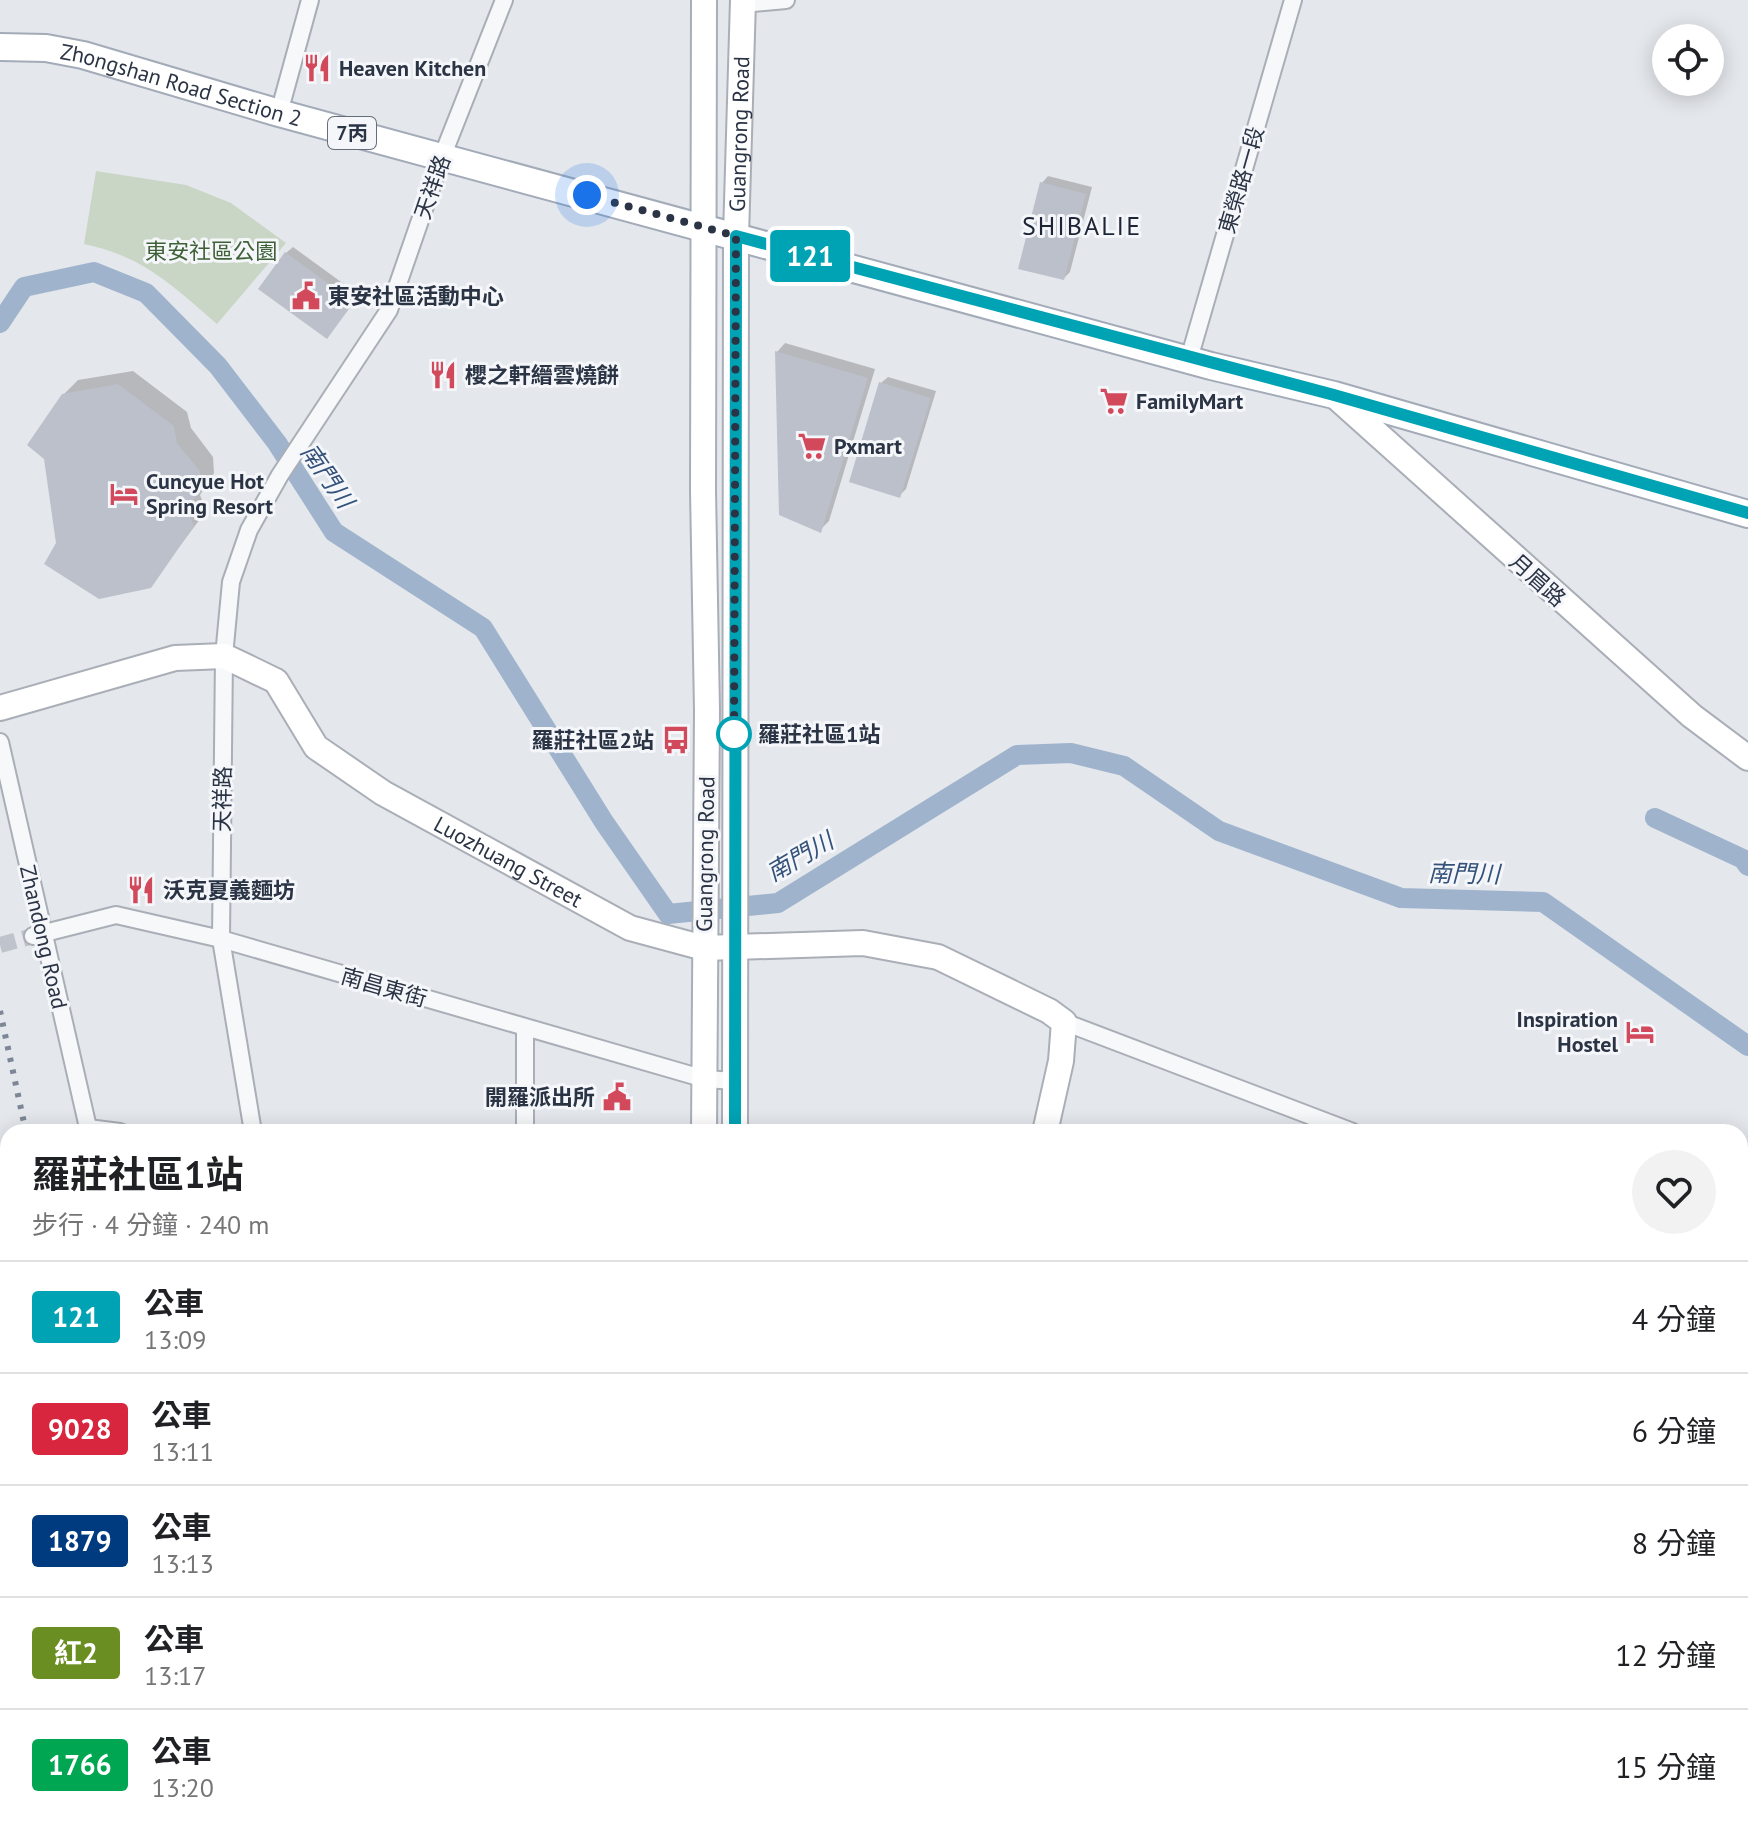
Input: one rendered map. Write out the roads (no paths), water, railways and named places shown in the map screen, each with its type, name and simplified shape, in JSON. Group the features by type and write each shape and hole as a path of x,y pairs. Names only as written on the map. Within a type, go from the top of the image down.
{"main road":[{"name":"Zhongshan Road Section 2","path":"0,47 46,48 83,55 279,113 1189,359 1334,395 1748,514"}],"street":[{"path":"279,113 310,0"},
{"name":"天祥路","path":"252,1124 221,939 224,656 231,582 249,530 280,475 389,310 442,157 504,0"},
{"name":"Guangrong Road","path":"704,0 704,1124"},
{"path":"743,2 786,0"},
{"name":"東榮路一段","path":"1189,359 1291,1"},
{"name":"Guangrong Road","path":"735,1124 732,945 736,236 743,2"},
{"name":"月眉路","path":"1334,395 1692,716 1748,758"},
{"name":"Luozhuang Street","path":"0,708 175,658 224,656 276,681 316,747 383,793 630,928 704,948 863,943 938,957 1038,1005 1064,1022"},
{"name":"Zhandong Road","path":"0,742 38,935 87,1124"},
{"name":"南昌東街","path":"38,935 116,915 221,939 705,1079 735,1081"},
{"path":"1047,1124 1061,1061 1064,1022 1332,1124"},
{"path":"525,1029 525,1124"}],"waterway":[{"name":"南門川","path":"0,323 24,287 94,272 146,293 218,366 277,443 334,532 483,628 604,822 668,914 778,903 1017,755 1071,753 1124,766 1219,831 1401,898 1543,902 1748,1046"},
{"path":"1655,818 1743,859 1748,866"}],"tunnel":[{"path":"0,945 33,936"}],"railway":[{"path":"0,1011 24,1124"}],"place":[{"name":"Heaven Kitchen","path":"317,68"},
{"name":"東安社區活動中心","path":"306,296"},
{"name":"櫻之軒縉雲燒餅","path":"443,375"},
{"name":"FamilyMart","path":"1114,401"},
{"name":"Pxmart","path":"812,446"},
{"name":"Cuncyue Hot Spring Resort","path":"124,494"},
{"name":"羅莊社區1站","path":"734,734"},
{"name":"羅莊社區2站","path":"676,740"},
{"name":"沃克夏義麵坊","path":"141,890"},
{"name":"Inspiration Hostel","path":"1640,1032"},
{"name":"開羅派出所","path":"617,1097"}],"district":[{"name":"SHIBALIE","path":"1082,226"}],"park label":[{"name":"東安社區公園","path":"211,251"}]}
